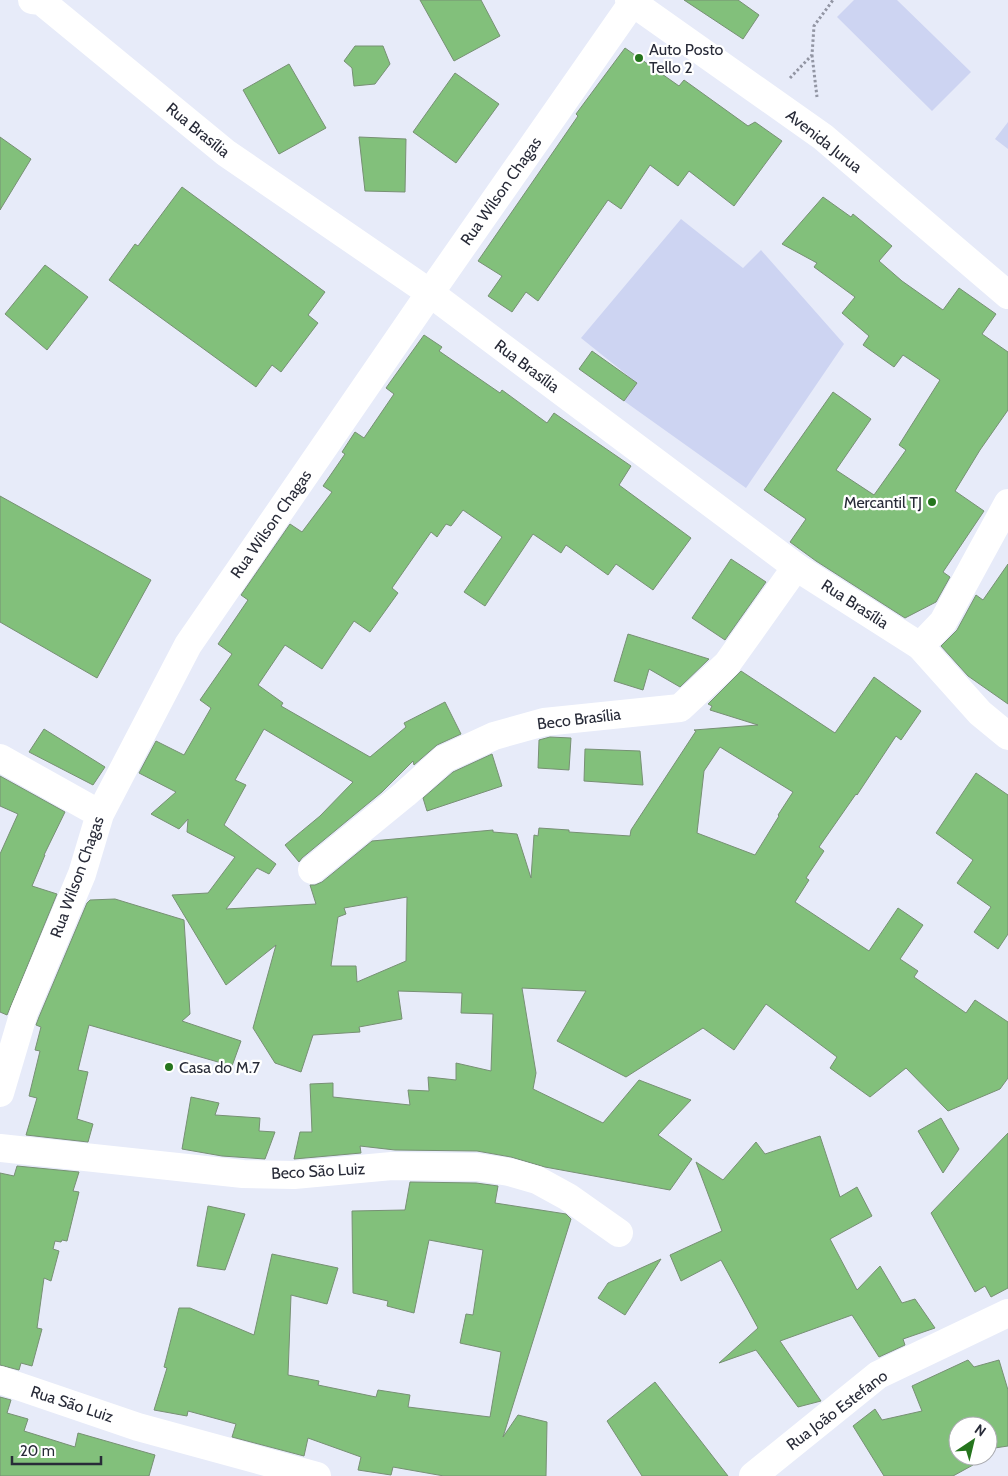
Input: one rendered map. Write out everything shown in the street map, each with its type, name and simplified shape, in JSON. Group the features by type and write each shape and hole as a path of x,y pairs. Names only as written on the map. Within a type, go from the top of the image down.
{"street":[{"name":"Rua Brasília","path":"38,0 226,153 430,293 796,567 920,646 980,713 1008,736"},
{"name":"Avenida Jurua","path":"631,1 823,137 1008,294"},
{"name":"Rua Wilson Chagas","path":"0,1094 24,1012 82,874 100,814 188,645 631,1"},
{"path":"920,646 943,622 1008,503"},
{"name":"Beco Brasília","path":"312,870 444,760 494,736 544,722 680,708 728,664 796,567"},
{"path":"0,758 100,814"},
{"name":"Beco São Luiz","path":"0,1148 243,1174 294,1175 392,1166 477,1167 509,1172 538,1180 568,1197 619,1233"},
{"name":"Rua João Estefano","path":"752,1476 878,1375 1008,1313"},
{"name":"Rua São Luiz","path":"0,1380 138,1426 317,1476"}],"path":[{"path":"759,91 789,80 812,55 814,26 833,0"}],"shaded area":[{"path":"854,0 897,0 971,72 932,111 837,17"},
{"path":"1008,122 1008,149 995,139"},
{"path":"681,219 743,268 761,250 844,344 746,488 624,401 637,383 581,338"}],"building":[{"path":"420,0 481,0 500,36 454,61"},
{"path":"684,0 738,0 759,15 743,39"},
{"path":"355,46 383,46 390,64 375,84 354,86 352,68 344,61"},
{"path":"625,48 679,86 684,80 748,126 755,122 782,141 734,206 689,171 678,186 650,165 621,209 608,200 538,301 526,292 512,312 488,296 502,276 478,261 578,116 576,114"},
{"path":"289,64 326,128 279,154 243,90"},
{"path":"455,73 499,104 456,163 413,132"},
{"path":"0,137 31,159 0,210"},
{"path":"359,137 406,139 405,192 365,191"},
{"path":"182,187 325,292 308,315 318,323 281,372 272,365 256,387 109,280 135,244 138,246"},
{"path":"823,197 851,217 853,214 892,246 879,261 902,281 943,310 959,288 996,314 982,334 1008,352 1008,410 980,450 955,491 984,511 943,572 950,577 936,602 905,618 816,561 790,542 806,519 764,490 833,392 871,419 836,470 874,495 906,450 899,445 940,380 903,355 894,367 863,345 869,336 842,313 855,297 814,267 817,263 782,244"},
{"path":"45,265 88,297 47,350 5,314"},
{"path":"424,335 442,347 439,351 500,393 502,390 547,423 554,413 631,466 619,485 691,538 653,590 616,564 608,575 566,545 561,553 533,534 485,606 464,592 502,537 463,510 451,526 446,524 437,537 431,532 392,588 398,593 370,632 354,621 322,669 285,645 258,685 283,703 281,706 370,757 406,727 404,723 445,702 461,734 437,745 414,765 413,761 382,792 299,862 285,845 320,816 353,782 264,729 235,780 246,785 224,825 276,864 269,874 257,868 226,909 316,904 310,885 322,882 372,841 493,830 493,832 517,834 531,878 534,835 538,836 539,828 630,836 631,830 696,731 694,730 758,725 710,710 712,706 708,704 741,671 835,733 874,677 921,711 901,740 896,736 857,795 819,847 824,851 806,878 809,880 795,902 869,951 898,908 923,925 900,959 918,971 914,977 966,1013 975,1000 1008,1022 1008,1078 1000,1089 948,1111 906,1068 870,1097 830,1068 837,1057 766,1004 734,1050 703,1028 626,1077 557,1041 586,991 522,988 536,1073 533,1089 603,1123 639,1080 691,1100 658,1135 692,1159 670,1190 545,1167 511,1157 477,1151 395,1150 360,1146 361,1153 294,1159 300,1132 312,1132 310,1084 333,1083 333,1097 410,1105 408,1090 429,1091 428,1077 456,1080 456,1063 491,1071 493,1014 461,1013 462,993 398,991 402,1019 359,1027 360,1032 313,1035 301,1072 275,1063 253,1028 276,945 226,985 172,895 208,893 235,857 187,832 188,819 179,829 151,814 176,792 139,773 156,741 184,755 211,708 200,700 232,654 218,644 248,600 241,595 290,524 302,532 332,492 323,486 345,454 342,452 355,432 364,438 394,394 386,388","holes":["720,747 793,792 755,855 697,833 704,771","407,897 406,961 357,982 356,966 331,966 338,917 346,914 344,908"]},
{"path":"592,351 637,383 624,401 579,369"},
{"path":"0,496 151,580 97,678 0,622"},
{"path":"731,559 766,582 725,640 692,618"},
{"path":"1008,564 1008,704 968,676 941,646 957,630 976,595 983,600"},
{"path":"628,634 709,659 680,687 649,669 643,690 614,681"},
{"path":"44,729 105,767 93,785 29,752"},
{"path":"550,737 571,738 569,770 538,768 539,740"},
{"path":"585,749 640,751 643,785 584,781"},
{"path":"492,754 502,786 427,811 423,798 453,772"},
{"path":"976,773 1008,795 1008,934 998,949 974,932 991,907 957,883 973,860 936,833"},
{"path":"0,776 65,812 44,855 32,886 57,894 7,1015 0,1012 0,854 18,814 0,806"},
{"path":"115,899 184,920 190,1014 182,1021 241,1041 232,1066 89,1025 78,1070 88,1072 77,1119 93,1124 88,1142 26,1135 37,1098 29,1096 40,1051 35,1050 41,1027 36,1025 39,1017 87,903 90,900"},
{"path":"191,1097 219,1103 215,1115 260,1118 259,1131 275,1132 265,1159 222,1156 182,1149"},
{"path":"941,1118 959,1149 943,1173 918,1131"},
{"path":"1008,1133 1008,1288 991,1297 985,1286 975,1292 931,1213"},
{"path":"820,1136 840,1197 857,1187 872,1216 830,1239 857,1290 880,1266 902,1303 915,1299 935,1328 903,1339 905,1345 879,1357 852,1315 780,1341 821,1401 798,1407 756,1350 719,1363 758,1328 721,1260 681,1281 670,1255 722,1231 696,1162 723,1180 756,1142 765,1154"},
{"path":"17,1166 79,1172 73,1191 79,1192 67,1241 55,1241 53,1249 59,1251 51,1281 44,1278 37,1328 42,1329 32,1366 21,1363 19,1370 0,1365 0,1173 14,1176"},
{"path":"410,1182 476,1183 498,1186 495,1203 566,1214 571,1219 503,1437 518,1415 547,1422 546,1476 444,1476 393,1467 391,1475 358,1470 361,1457 308,1438 304,1456 232,1437 236,1424 188,1411 187,1416 154,1410 167,1368 164,1367 179,1308 190,1308 254,1335 272,1254 338,1268 327,1304 291,1295 288,1375 319,1381 318,1385 376,1397 378,1390 410,1395 408,1407 490,1417 501,1352 460,1343 466,1314 473,1315 483,1250 429,1240 414,1313 387,1306 388,1301 353,1293 352,1211 405,1210"},
{"path":"208,1206 245,1214 225,1270 197,1266"},
{"path":"661,1259 625,1315 598,1298 608,1283"},
{"path":"968,1360 974,1367 999,1360 1008,1390 1008,1446 998,1448 998,1416 948,1416 948,1466 971,1466 953,1476 884,1476 853,1426 875,1409 882,1420 922,1411 912,1386"},
{"path":"655,1382 728,1476 642,1476 607,1421"},
{"path":"0,1397 11,1400 7,1413 28,1419 24,1431 75,1447 78,1433 155,1455 149,1476 0,1476"}],"place":[{"name":"Auto Posto Tello 2","path":"639,58"},
{"name":"Mercantil TJ","path":"932,502"},
{"name":"Casa do M.7","path":"169,1067"}]}
